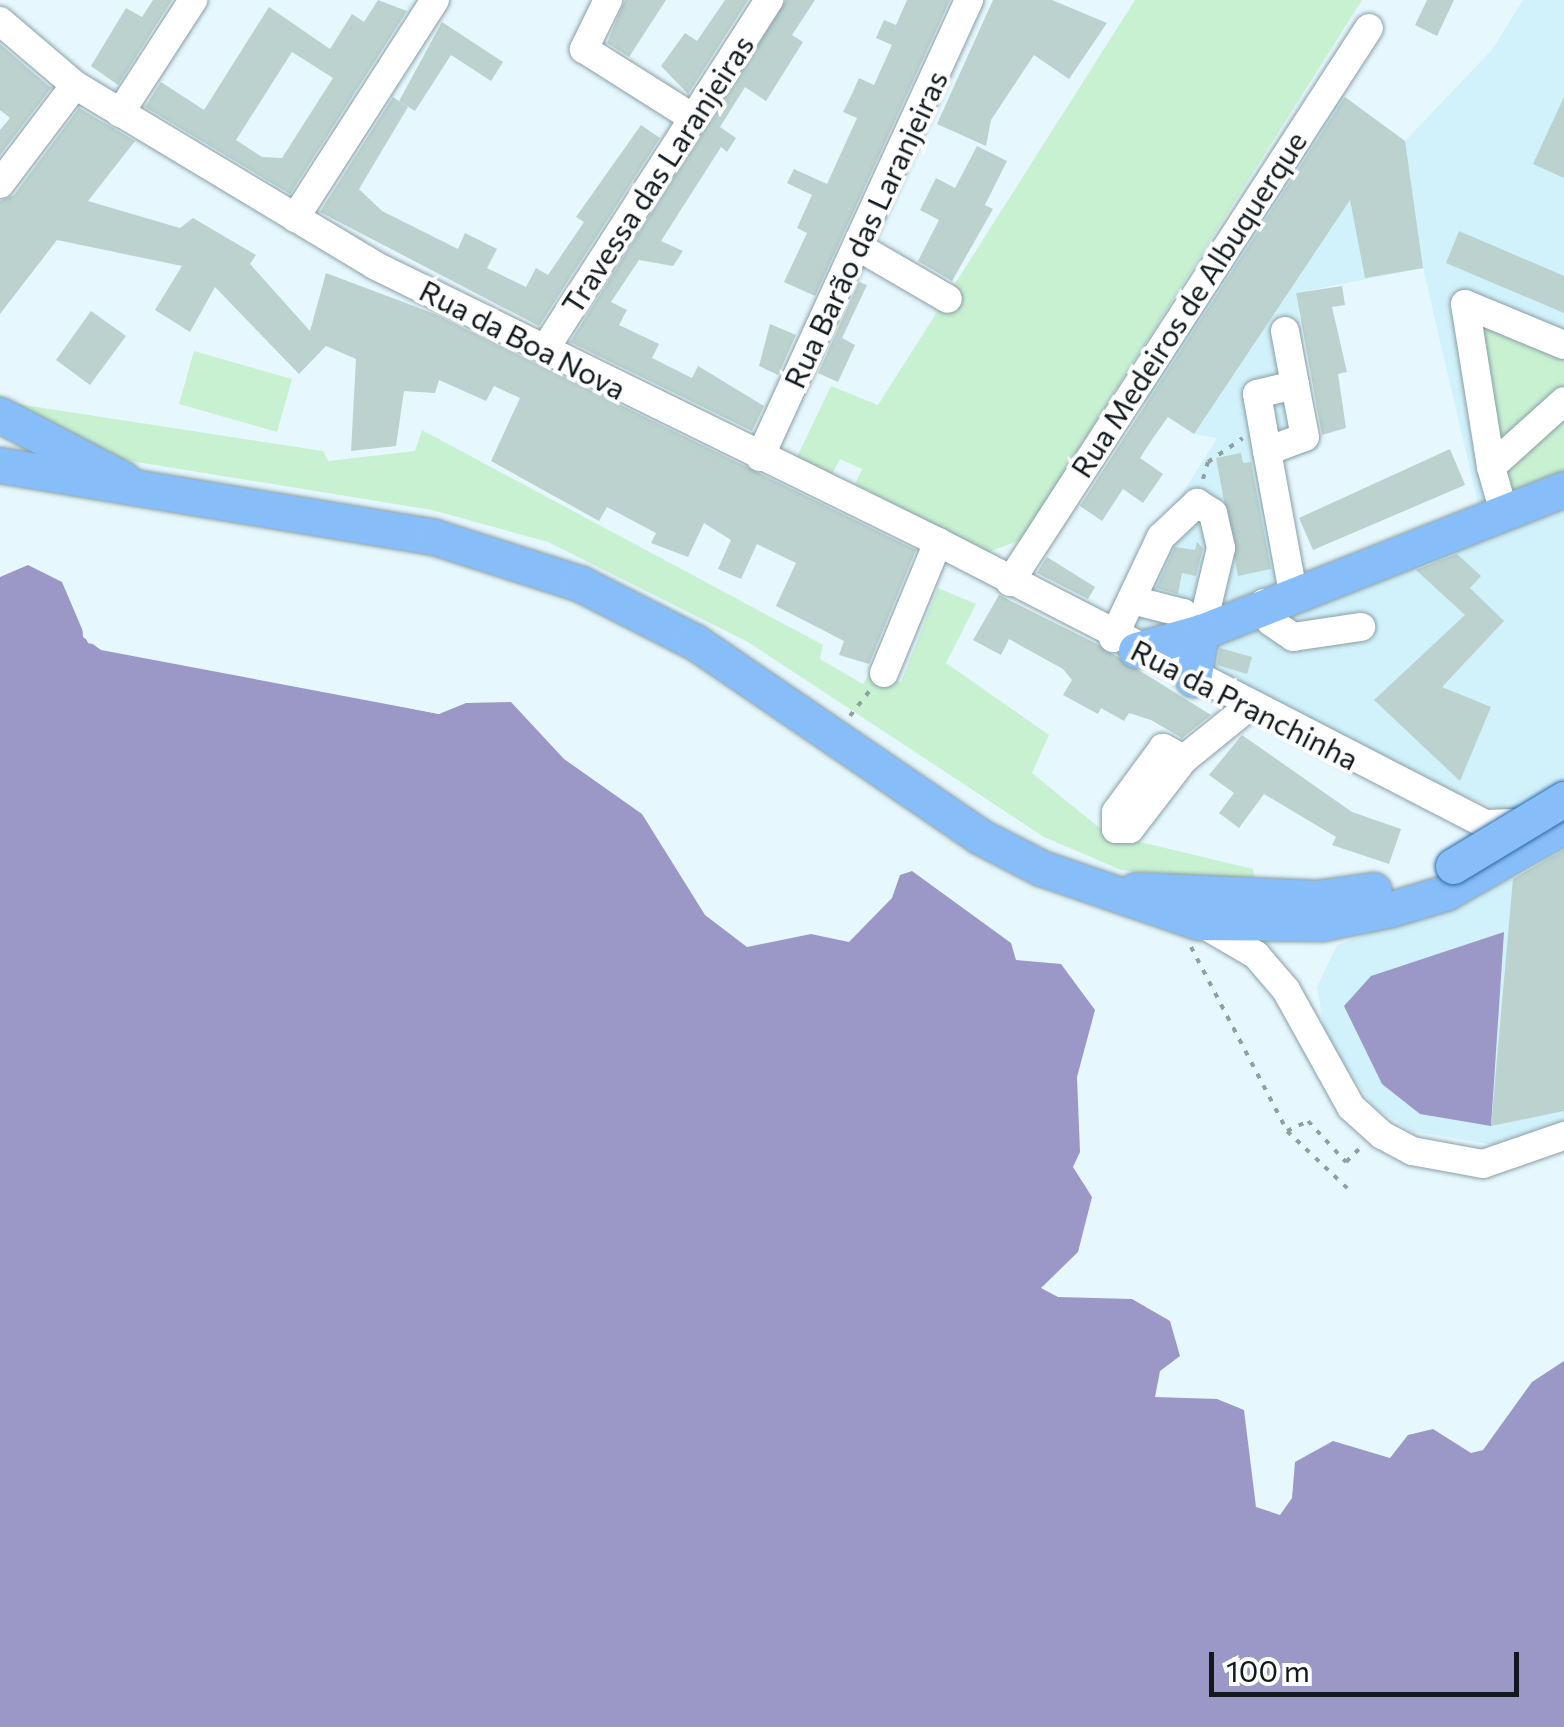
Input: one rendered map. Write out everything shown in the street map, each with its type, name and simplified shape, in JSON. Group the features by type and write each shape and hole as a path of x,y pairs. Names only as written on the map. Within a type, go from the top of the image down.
{"main road":[{"path":"0,415 129,482"},
{"path":"0,465 91,484 129,482 506,556 638,610 828,729 979,836 1194,932 1322,922 1445,893 1469,869 1564,800"},
{"path":"1124,644 1201,632 1278,598 1564,489"},
{"path":"1193,679 1201,632"},
{"path":"1105,889 1318,898 1393,887 1469,869 1564,824"}],"street":[{"path":"120,113 193,0"},
{"path":"295,218 436,0"},
{"path":"608,0 584,49 693,118"},
{"name":"Travessa das Laranjeiras","path":"545,349 769,0"},
{"name":"Rua Barão das Laranjeiras","path":"760,457 970,0"},
{"name":"Rua da Boa Nova","path":"0,21 75,85 295,218 545,349 938,542"},
{"name":"Rua Medeiros de Albuquerque","path":"1010,582 1158,344 1369,28"},
{"path":"0,184 75,85"},
{"path":"856,246 948,299"},
{"path":"1504,513 1491,466 1465,304 1564,344"},
{"path":"1267,451 1305,437 1285,331"},
{"path":"1295,385 1257,394 1267,451 1278,598 1271,622 1293,637 1361,627"},
{"path":"1491,466 1564,401"},
{"path":"1124,644 1136,600 1162,537 1196,503 1213,513 1221,548 1201,632"},
{"path":"884,672 938,542"},
{"name":"Rua da Pranchinha","path":"938,542 1247,708 1485,824 1564,824"},
{"path":"1136,600 1183,613 1201,632"},
{"path":"1184,759 1247,708"},
{"path":"1194,932 1256,955 1286,990 1351,1107 1382,1135 1412,1151 1482,1164 1564,1136"}],"path":[{"path":"1208,462 1218,452"},
{"path":"828,729 839,714 847,720 884,672"},
{"path":"1194,932 1287,1131 1347,1188"},
{"path":"1287,1131 1308,1121 1346,1162 1362,1146 1355,1138"}],"shaded area":[{"path":"1523,0 1564,0 1564,779 1513,815 1414,777 1105,618 1217,438 1194,434 1142,400 1341,95 1405,141 1492,50","holes":["1423,268 1480,512 1307,578 1280,463 1319,449 1296,293"]},
{"path":"28,565 62,582 88,643 439,714 466,703 511,702 564,759 642,814 705,915 747,947 811,934 849,942 892,898 900,875 912,871 1011,943 1016,960 1061,964 1095,1010 1077,1077 1080,1152 1073,1167 1092,1197 1078,1252 1041,1288 1058,1297 1132,1299 1170,1321 1180,1356 1160,1371 1155,1397 1217,1399 1244,1410 1256,1507 1280,1515 1292,1498 1295,1462 1333,1441 1390,1458 1408,1435 1433,1429 1471,1453 1483,1450 1532,1382 1564,1361 1564,1727 0,1727 0,577"},
{"path":"1564,848 1564,1123 1506,1147 1411,1131 1373,1106 1326,1038 1317,987 1337,945 1513,879"},
{"path":"1504,932 1491,1126 1420,1114 1382,1084 1344,1006 1371,976"}],"green space":[{"path":"1135,0 1362,0 1021,540 988,552 855,484 862,469 840,459 832,474 797,457 831,386 878,405"},
{"path":"1474,319 1564,355 1564,470 1509,494"},
{"path":"194,351 292,379 277,432 179,404"},
{"path":"0,394 11,403 323,451 328,461 415,451 422,430 823,645 820,659 863,684 869,674 901,682 938,588 976,604 946,663 1049,735 1032,773 1107,834 1253,869 1255,881 1121,870 1044,837 748,642 548,542 432,510 112,458 0,408"}],"pier":[{"path":"81,601 87,634 102,645 439,709 470,697 439,714 101,650 83,637"}],"building":[{"path":"153,0 172,0 118,85 91,66 126,8 142,17"},
{"path":"378,0 407,11 290,194 145,107 161,82 204,110 269,7 330,49 352,14 364,22","holes":["292,52 333,78 282,158 262,157 236,140"]},
{"path":"625,0 666,0 629,57 607,43"},
{"path":"725,0 748,0 688,94 661,66 685,33 697,41"},
{"path":"786,0 815,0 792,35 803,42 766,101 745,87 720,127 736,138 727,152 721,147 661,241 683,251 673,266 639,260 611,302 627,310 619,325 659,344 652,358 692,378 698,366 764,406 752,431 570,342"},
{"path":"907,0 950,0 815,296 784,282 807,233 797,228 812,195 787,183 794,169 827,184 857,118 843,112 859,78 874,85 892,45 876,38 884,20 896,25"},
{"path":"993,0 1052,0 1107,23 1069,79 1034,55 991,120 986,146 937,124"},
{"path":"1427,0 1454,0 1437,36 1415,25"},
{"path":"442,22 503,62 491,81 451,55 415,111 399,101"},
{"path":"0,44 51,88 0,155 0,130 10,118 0,110"},
{"path":"393,97 408,107 359,189 382,211 458,249 465,233 497,249 487,268 526,287 536,268 548,275 584,222 576,217 641,125 660,138 539,326 320,212"},
{"path":"1345,97 1405,141 1423,268 1365,278 1350,200 1194,434 1168,417 1153,438 1140,458 1163,474 1143,503 1123,489 1102,521 1080,506"},
{"path":"1564,97 1564,178 1533,164"},
{"path":"79,108 135,141 88,201 180,228 193,218 256,255 250,264 310,331 326,273 435,314 916,550 869,664 839,655 844,641 776,606 796,563 757,544 741,579 718,569 731,540 704,523 688,557 651,543 656,533 607,507 599,521 491,461 520,398 494,386 486,401 439,380 435,393 404,391 396,446 351,451 356,359 326,346 299,374 215,287 190,332 155,310 182,266 57,240 0,314 0,201 14,195"},
{"path":"977,146 1007,161 985,205 993,209 952,281 918,261 939,220 920,210 936,178 955,188"},
{"path":"1459,231 1564,276 1564,313 1446,263"},
{"path":"859,282 867,285 842,338 855,345 838,382 818,373"},
{"path":"1342,286 1345,305 1332,307 1347,372 1338,374 1346,428 1322,435 1296,293"},
{"path":"91,311 126,336 90,385 56,360"},
{"path":"770,324 796,335 778,375 759,366"},
{"path":"1450,449 1465,485 1313,550 1299,518"},
{"path":"1241,453 1243,463 1251,462 1271,569 1238,576 1216,458"},
{"path":"1197,542 1203,548 1196,576 1182,573 1178,594 1156,588 1175,547 1195,550"},
{"path":"1457,554 1481,576 1470,588 1504,621 1442,687 1491,707 1460,781 1374,700 1465,615 1416,570"},
{"path":"1047,557 1095,587 1088,599 1037,573"},
{"path":"999,595 1097,644 1211,715 1182,738 1151,720 1129,713 1124,721 1101,708 1098,714 1063,695 1072,680 1063,669 1009,639 1001,655 973,640"},
{"path":"1220,648 1252,657 1247,674 1217,665"},
{"path":"1242,735 1352,812 1401,829 1389,864 1332,845 1336,837 1264,794 1239,828 1219,813 1234,793 1209,775"},
{"path":"1564,850 1564,1111 1491,1126 1513,879"}]}
